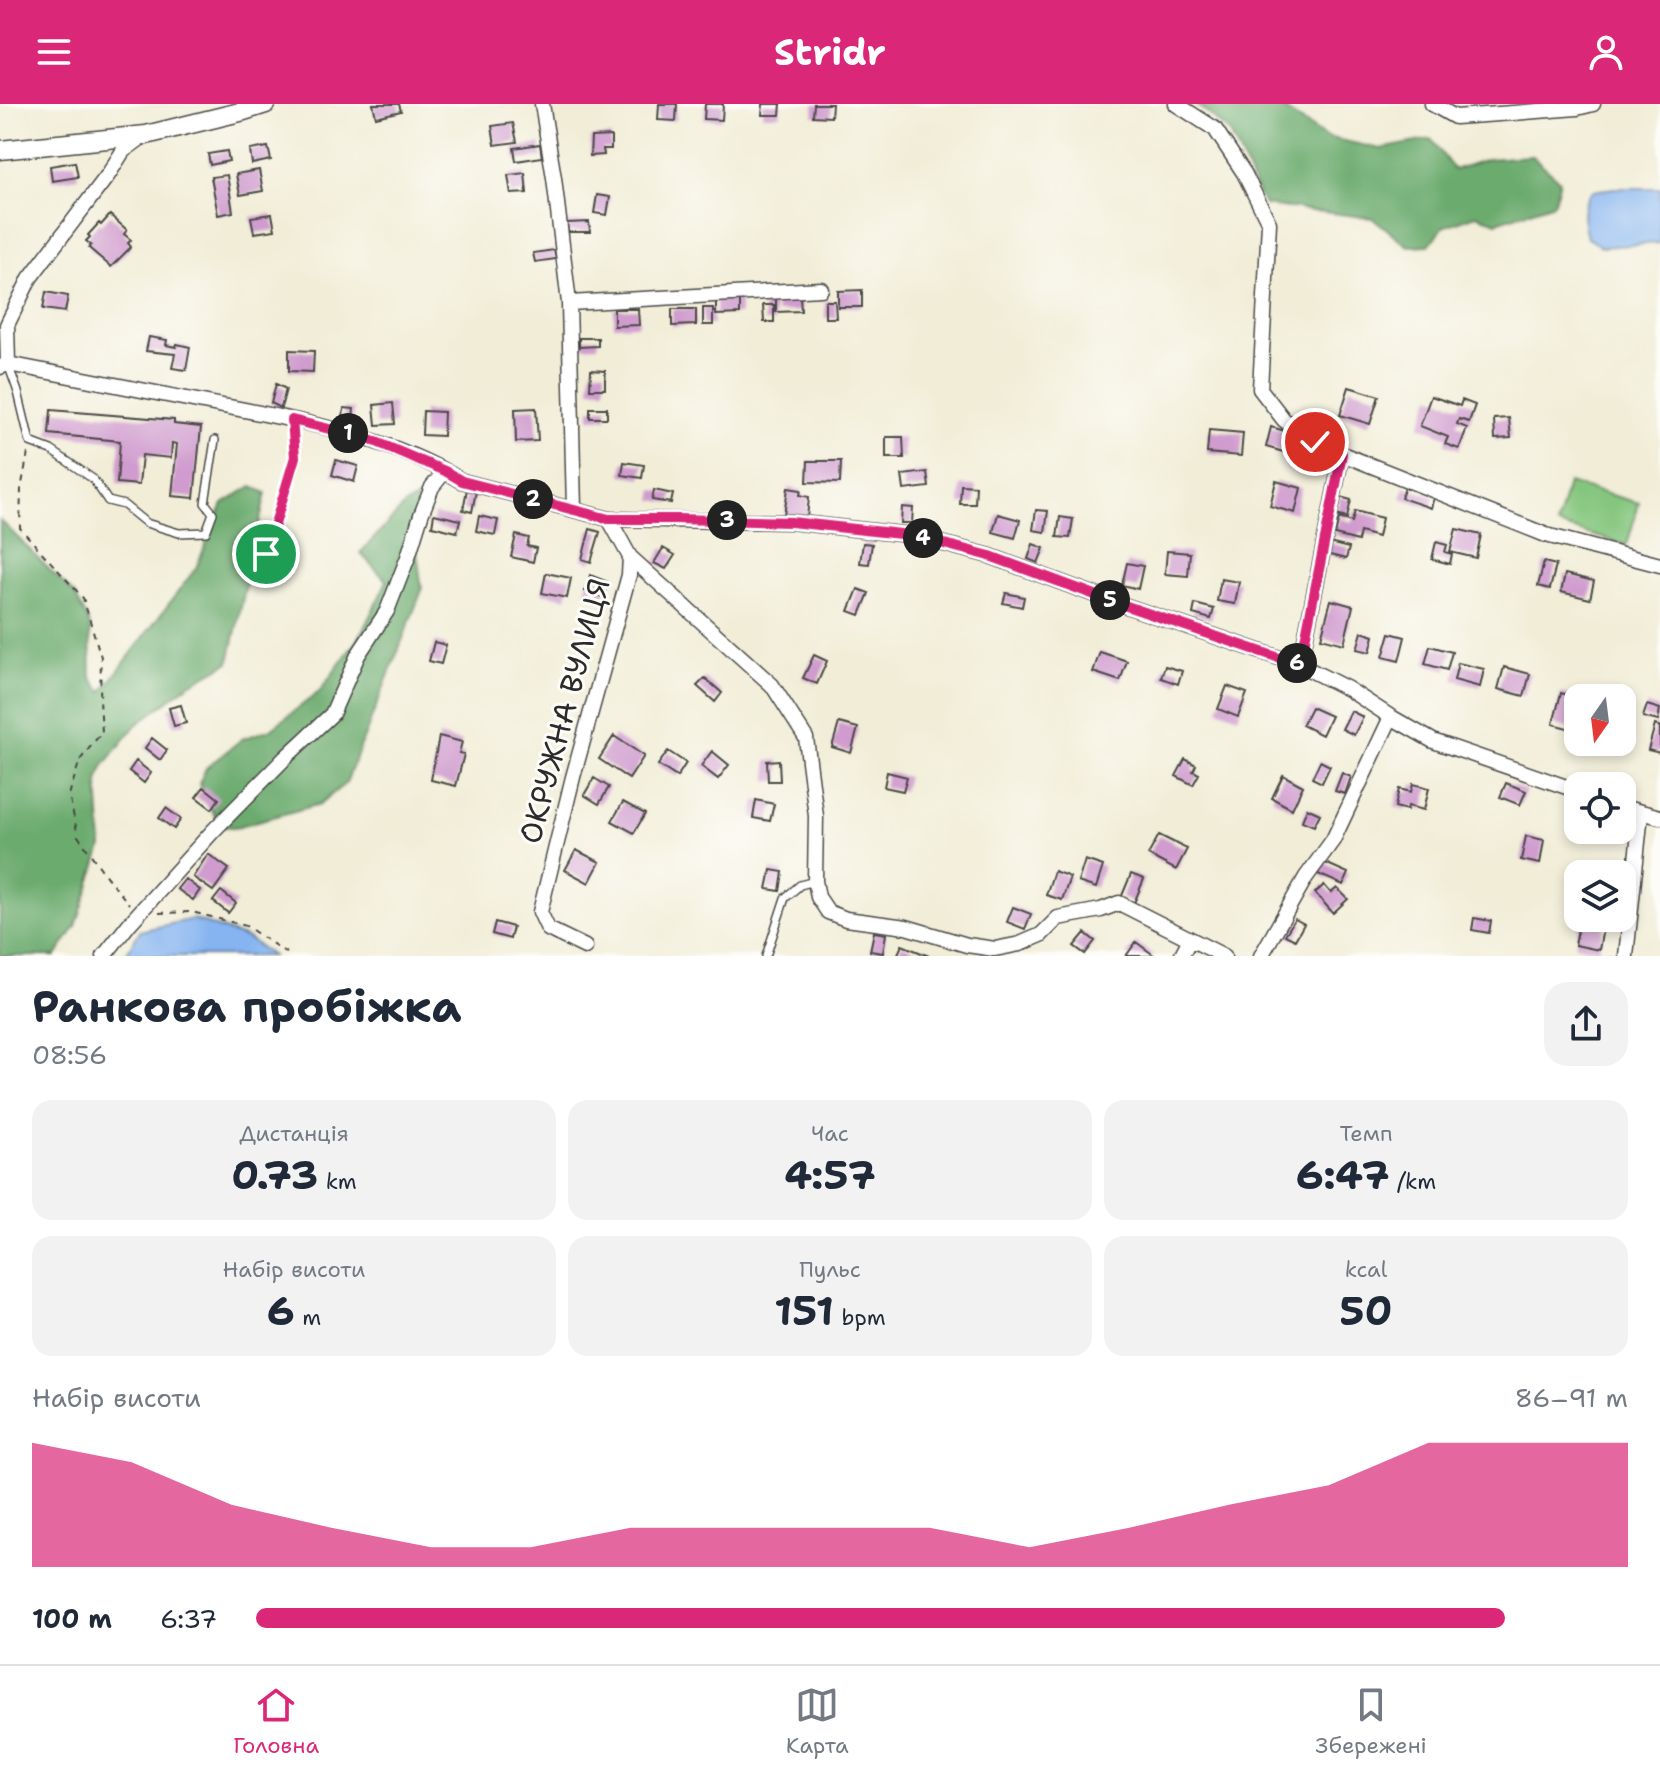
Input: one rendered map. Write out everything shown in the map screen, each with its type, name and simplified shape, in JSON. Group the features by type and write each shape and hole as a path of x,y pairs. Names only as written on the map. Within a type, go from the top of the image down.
{"street":[{"path":"2,146 146,135 266,104"},
{"path":"554,104 542,104 569,303 574,509"},
{"path":"1176,104 1215,129 1244,173 1269,223 1260,389 1284,420 1315,442 1342,454 1546,535 1660,565"},
{"path":"1432,104 1455,117 1545,111 1593,104"},
{"path":"146,135 123,151 30,278 7,325 4,366 292,420 367,438 462,481 609,519 791,522 910,535 990,556 1300,665 1348,689 1433,741 1564,786"},
{"path":"569,303 821,289"},
{"path":"1300,665 1342,454"},
{"path":"104,956 213,831 332,714 358,655 387,611 432,487 445,471"},
{"path":"609,519 630,557"},
{"name":"ОКРУЖНА ВУЛИЦЯ","path":"630,557 772,685 806,738 816,816 815,881 818,897 828,912 846,919 906,927 964,950 1020,944 1041,935 1058,918 1101,910 1119,903 1224,956"},
{"name":"ОКРУЖНА ВУЛИЦЯ","path":"585,947 548,929 540,912 573,777 629,575 630,557"},
{"path":"1261,956 1306,877 1333,840 1391,717"},
{"path":"1636,811 1660,817"},
{"path":"1626,956 1641,813"},
{"path":"1181,956 1190,939"}],"lane":[{"path":"4,366 18,392 30,442 51,450 93,479 108,501 124,505 146,523 179,533 206,532 213,513 205,503 215,440"},
{"path":"266,554 295,457 292,420"},
{"path":"766,956 785,898 800,885 815,881"}],"path":[{"path":"30,442 21,489 20,528 83,598 101,657 102,732 80,760 69,795 78,836 138,914 192,912 246,926 291,956"}],"green space":[{"path":"1196,104 1276,104 1326,137 1381,149 1431,139 1454,170 1487,159 1532,156 1560,180 1554,203 1497,222 1476,215 1443,227 1429,245 1408,246 1373,218 1264,205 1230,133"},
{"path":"1568,483 1639,503 1627,545 1557,525"},
{"path":"252,486 266,493 229,662 190,684 136,725 103,767 98,782 102,847 76,926 56,956 0,956 0,520 75,595 90,625 91,677 102,692 196,568 223,504"},
{"path":"418,498 414,529 422,590 346,783 320,804 236,827 222,827 199,784 206,768 242,739 271,729 320,691 361,634 387,581 360,553 405,505"}],"water":[{"path":"1660,188 1660,243 1602,247 1587,238 1583,213 1585,202 1592,191"},
{"path":"193,919 249,939 272,956 125,956 140,931"}],"building":[{"path":"373,104 399,104 401,111 376,117"},
{"path":"659,104 677,104 676,121 658,120"},
{"path":"705,104 723,104 722,120 704,119"},
{"path":"763,104 781,104 780,115 762,115"},
{"path":"814,104 832,104 831,117 813,116"},
{"path":"513,123 517,142 495,145 492,126"},
{"path":"611,136 611,149 603,149 604,155 590,156 591,137"},
{"path":"540,144 542,157 516,161 514,148"},
{"path":"268,147 271,160 252,164 250,150"},
{"path":"227,151 229,161 210,165 208,154"},
{"path":"75,162 78,177 52,181 50,166"},
{"path":"259,170 263,191 240,195 236,174"},
{"path":"525,173 527,193 511,194 508,175"},
{"path":"227,175 233,212 218,215 211,177"},
{"path":"597,195 610,197 607,215 594,213"},
{"path":"272,214 275,230 254,233 251,217"},
{"path":"110,215 127,230 124,234 131,240 128,243 131,247 111,267 89,248 91,245 86,241 99,223 101,225"},
{"path":"589,222 590,232 568,232 567,223"},
{"path":"554,250 556,259 535,262 533,253"},
{"path":"862,290 862,307 838,307 838,291"},
{"path":"46,292 68,296 65,312 43,309"},
{"path":"776,295 800,295 801,311 776,312"},
{"path":"740,297 740,314 716,315 716,298"},
{"path":"825,301 835,301 836,318 825,318"},
{"path":"763,305 774,305 774,322 764,322"},
{"path":"703,308 713,308 713,325 703,325"},
{"path":"614,309 638,309 639,325 614,326"},
{"path":"672,309 696,309 696,325 672,326"},
{"path":"149,337 167,340 166,345 190,347 186,370 172,368 175,354 146,351"},
{"path":"579,338 598,338 598,346 579,347"},
{"path":"289,350 314,351 313,372 289,371"},
{"path":"591,370 605,371 605,389 590,389"},
{"path":"276,384 286,389 281,408 271,403"},
{"path":"1349,387 1379,396 1370,424 1340,415"},
{"path":"1431,396 1460,406 1462,400 1475,405 1469,422 1459,419 1457,424 1467,428 1459,449 1445,444 1448,437 1420,426"},
{"path":"393,403 395,424 376,425 374,405"},
{"path":"344,408 354,409 352,428 342,427"},
{"path":"536,408 538,441 516,442 515,409"},
{"path":"590,408 607,408 607,418 590,418"},
{"path":"51,410 174,420 174,424 201,427 194,498 172,496 177,444 172,443 171,458 142,455 139,485 117,483 120,441 49,434"},
{"path":"423,411 444,412 443,436 422,435"},
{"path":"1509,418 1511,438 1495,439 1494,419"},
{"path":"1271,427 1299,435 1294,455 1266,447"},
{"path":"1209,430 1243,433 1241,456 1207,453"},
{"path":"886,437 903,437 904,458 886,458"},
{"path":"336,460 358,466 354,482 332,475"},
{"path":"808,461 841,461 840,483 807,482"},
{"path":"624,462 644,465 642,478 622,475"},
{"path":"927,472 929,487 904,490 902,475"},
{"path":"1276,481 1301,488 1295,513 1270,506"},
{"path":"961,485 976,486 975,504 960,504"},
{"path":"1405,487 1434,497 1431,508 1401,498"},
{"path":"788,488 801,490 800,495 809,497 807,518 784,515"},
{"path":"467,489 476,491 472,512 463,510"},
{"path":"654,490 673,494 671,503 652,500"},
{"path":"1340,497 1351,500 1347,518 1336,515"},
{"path":"902,507 913,508 912,523 901,523"},
{"path":"1036,510 1048,511 1045,532 1033,530"},
{"path":"1355,511 1382,518 1378,537 1360,532 1358,541 1335,535 1339,518 1352,522"},
{"path":"434,514 460,520 457,532 432,526"},
{"path":"998,514 1020,520 1015,538 993,532"},
{"path":"479,516 498,520 495,535 476,531"},
{"path":"1060,517 1073,519 1070,538 1057,537"},
{"path":"590,529 600,532 591,562 582,559"},
{"path":"1456,529 1481,535 1476,558 1450,552"},
{"path":"516,535 529,538 527,546 536,548 533,562 511,557"},
{"path":"1436,542 1447,545 1445,552 1452,554 1450,564 1432,559"},
{"path":"863,543 872,544 869,564 860,563"},
{"path":"1329,543 1349,548 1346,559 1326,554"},
{"path":"1033,544 1044,548 1038,563 1028,559"},
{"path":"663,548 675,555 666,569 654,563"},
{"path":"1167,551 1190,553 1188,576 1165,574"},
{"path":"1544,562 1556,565 1550,589 1538,586"},
{"path":"1127,563 1143,566 1138,589 1122,585"},
{"path":"546,573 571,578 567,598 542,593"},
{"path":"1565,574 1594,581 1590,599 1561,592"},
{"path":"590,575 608,582 603,597 585,591"},
{"path":"1221,579 1239,582 1235,604 1217,601"},
{"path":"858,589 869,593 860,615 849,611"},
{"path":"1006,593 1024,597 1022,607 1003,603"},
{"path":"1331,600 1353,606 1344,644 1321,638"},
{"path":"1195,604 1214,609 1211,619 1193,614"},
{"path":"1362,632 1374,636 1370,652 1357,649"},
{"path":"1390,633 1405,637 1399,661 1383,657"},
{"path":"434,642 446,645 441,664 429,661"},
{"path":"1430,646 1452,652 1447,670 1425,664"},
{"path":"1100,652 1127,661 1120,681 1093,672"},
{"path":"814,655 827,661 817,684 803,678"},
{"path":"1458,663 1484,669 1480,687 1454,680"},
{"path":"1165,666 1182,671 1178,684 1161,678"},
{"path":"1504,667 1530,674 1524,696 1498,689"},
{"path":"705,678 722,693 715,702 697,686"},
{"path":"1227,686 1247,693 1238,717 1218,709"},
{"path":"1561,693 1564,694 1564,727 1553,724"},
{"path":"181,705 186,723 174,726 169,708"},
{"path":"1647,705 1660,709 1658,721 1643,717"},
{"path":"1311,707 1331,716 1322,735 1302,725"},
{"path":"1351,711 1363,717 1354,735 1342,729"},
{"path":"839,723 858,728 851,753 832,747"},
{"path":"1655,725 1660,727 1660,753 1648,750"},
{"path":"439,736 462,742 459,753 464,754 456,786 431,780"},
{"path":"614,736 644,756 629,779 599,759"},
{"path":"152,738 167,750 160,760 145,748"},
{"path":"668,751 686,763 677,777 658,765"},
{"path":"712,751 729,765 718,779 701,766"},
{"path":"1185,759 1196,765 1193,771 1199,774 1193,785 1176,776"},
{"path":"779,760 780,781 768,781 767,761"},
{"path":"136,761 151,773 144,783 129,771"},
{"path":"1320,761 1330,766 1322,783 1312,778"},
{"path":"887,772 907,777 903,791 884,787"},
{"path":"1342,773 1351,777 1345,794 1335,791"},
{"path":"1283,775 1303,786 1292,809 1272,798"},
{"path":"594,778 609,787 599,804 584,795"},
{"path":"1506,783 1526,791 1520,805 1500,797"},
{"path":"1413,784 1429,788 1424,810 1395,807 1399,789 1411,792"},
{"path":"204,787 219,799 212,809 196,797"},
{"path":"756,800 774,804 770,821 753,818"},
{"path":"623,802 645,814 634,833 612,821"},
{"path":"166,808 181,819 174,829 159,818"},
{"path":"1307,808 1320,814 1314,826 1302,821"},
{"path":"1159,835 1187,849 1176,870 1148,855"},
{"path":"1526,836 1544,840 1540,864 1521,860"},
{"path":"576,850 600,862 589,883 565,870"},
{"path":"208,854 229,869 213,891 193,877"},
{"path":"1085,860 1103,866 1096,888 1078,882"},
{"path":"1323,862 1348,873 1343,885 1318,874"},
{"path":"771,870 783,872 780,891 767,889"},
{"path":"1054,871 1070,877 1062,900 1046,895"},
{"path":"1131,874 1144,879 1134,903 1121,898"},
{"path":"185,879 200,890 193,900 177,889"},
{"path":"1324,885 1331,893 1337,888 1348,899 1333,913 1315,893"},
{"path":"221,891 236,903 228,913 213,901"},
{"path":"1013,907 1031,914 1025,929 1007,922"},
{"path":"1474,918 1491,921 1489,933 1472,930"},
{"path":"1295,919 1304,924 1295,940 1285,935"},
{"path":"495,922 513,927 510,939 492,934"},
{"path":"874,932 886,934 883,953 870,951"},
{"path":"1577,932 1602,932 1599,950 1575,945"},
{"path":"1085,933 1095,941 1085,954 1074,946"},
{"path":"1136,942 1155,956 1126,956"},
{"path":"902,945 929,956 897,956"}],"route":[{"path":"266,554 295,457 292,420 367,438 462,481 609,519 791,522 910,535 990,556 1300,665 1342,454 1315,442"}]}
